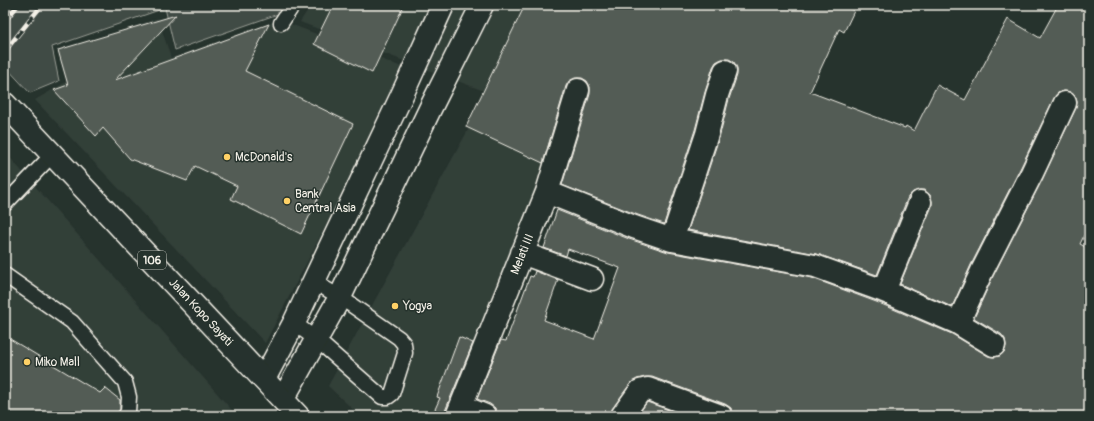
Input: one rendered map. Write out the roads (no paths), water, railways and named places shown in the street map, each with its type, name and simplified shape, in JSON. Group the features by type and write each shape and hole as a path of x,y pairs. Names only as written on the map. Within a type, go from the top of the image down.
{"street":[{"path":"264,379 314,282 443,5"},
{"path":"283,399 340,297 430,109 482,5"},
{"path":"672,240 707,134 725,71"},
{"name":"Melati III","path":"459,411 547,192 578,90"},
{"path":"402,95 430,109"},
{"path":"958,323 1065,103"},
{"name":"Jalan Kopo Sayati","path":"6,106 298,416"},
{"path":"547,192 672,240 815,266 884,291 958,323 994,345"},
{"path":"884,291 920,202"},
{"path":"522,253 592,279"},
{"path":"622,416 640,391 648,389 722,416"},
{"path":"459,411 485,416"}],"lane":[{"path":"281,23 293,5"},
{"path":"5,204 52,155"},
{"path":"5,275 72,322 125,382 129,397 128,412 125,416"},
{"path":"294,323 317,340 382,397 388,397 392,394 405,353 404,344 399,338 340,297 314,282"}],"railway":[{"path":"5,21 18,5"},
{"path":"5,51 42,5"}],"place":[{"name":"McDonald's","path":"227,157"},
{"name":"Bank Central Asia","path":"287,201"},
{"name":"Yogya","path":"395,306"},
{"name":"Miko Mall","path":"27,362"}]}
